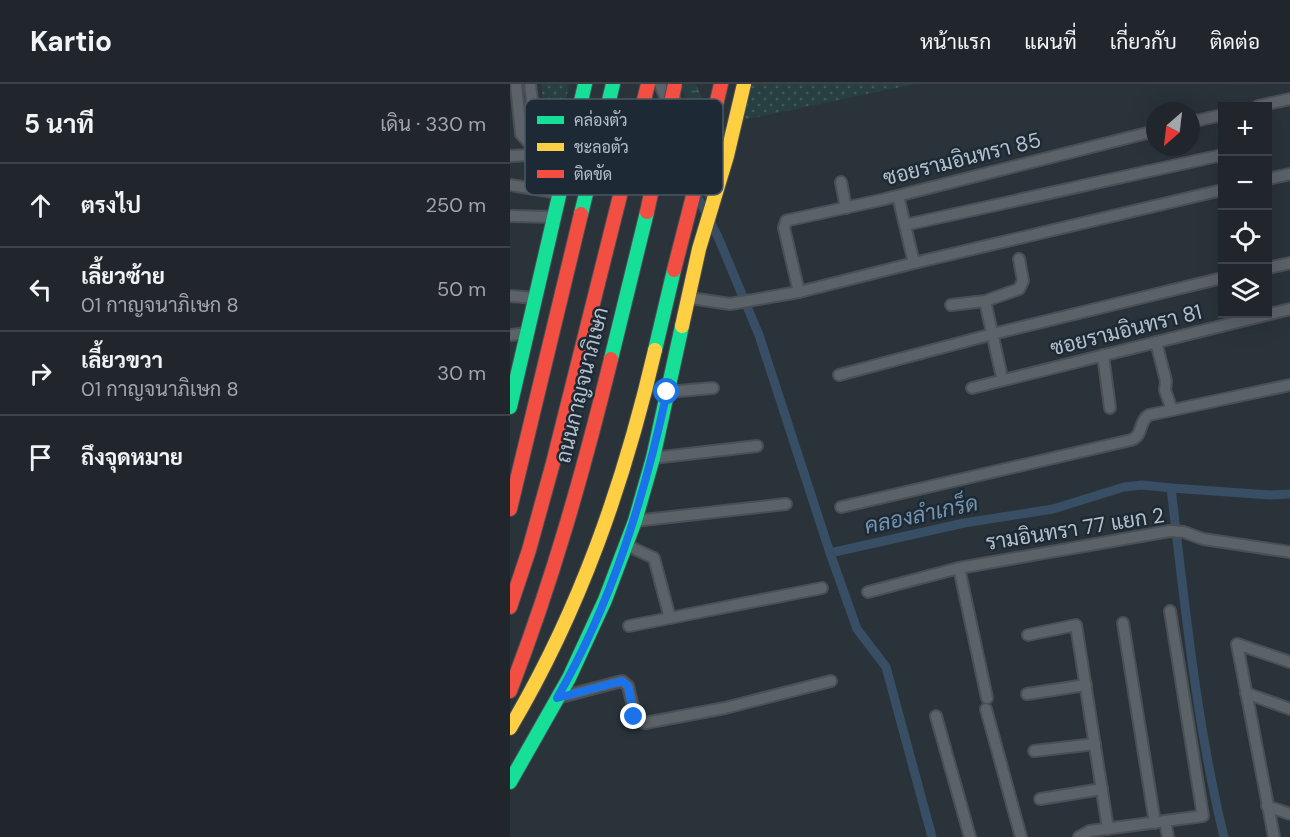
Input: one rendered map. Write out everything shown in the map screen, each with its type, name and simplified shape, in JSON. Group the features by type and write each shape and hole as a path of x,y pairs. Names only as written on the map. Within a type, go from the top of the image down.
{"main road":[{"path":"610,99 614,84"},
{"name":"ถนนกาญจนาภิเษก","path":"644,99 648,84"},
{"name":"ถนนกาญจนาภิเษก","path":"672,99 675,84"},
{"path":"717,99 721,84"},
{"path":"723,166 744,84"},
{"path":"510,407 558,195"},
{"path":"510,509 586,195"},
{"name":"ถนนกาญจนาภิเษก","path":"510,607 536,526 622,195"},
{"name":"ถนนกาญจนาภิเษก","path":"510,691 548,590 564,536 651,195"},
{"path":"510,728 545,664 576,597 610,511 631,446 693,195"},
{"path":"511,780 546,720 605,600 635,521 653,459 699,249 716,195"}],"street":[{"path":"516,84 521,134 525,141"},
{"path":"530,84 532,99"},
{"path":"660,84 666,99"},
{"path":"668,84 674,99"},
{"path":"1272,103 1290,99"},
{"path":"518,110 525,109"},
{"path":"1200,120 1218,116"},
{"name":"ซอยรามอินทรา 85","path":"799,292 784,228 789,220 898,196 1146,132"},
{"path":"510,156 525,152"},
{"path":"905,225 1218,155"},
{"path":"1272,178 1290,174"},
{"path":"841,182 846,208"},
{"path":"510,185 525,187"},
{"path":"690,298 730,304 799,292 1218,191"},
{"path":"898,196 914,263"},
{"path":"510,216 553,217"},
{"path":"951,305 985,301 1012,292 1022,286 1019,259"},
{"path":"1272,267 1290,263"},
{"path":"839,375 993,334 1218,279"},
{"path":"510,296 536,298"},
{"path":"985,301 1001,373"},
{"name":"ซอยรามอินทรา 81","path":"972,388 1290,309"},
{"path":"510,335 528,333"},
{"path":"1156,342 1166,381 1165,390 1172,410"},
{"path":"1102,355 1110,408"},
{"path":"841,507 1131,440 1140,433 1145,417 1149,415 1290,384"},
{"path":"667,392 713,388"},
{"path":"653,459 757,446"},
{"path":"635,521 786,504"},
{"name":"รามอินทรา 77 แยก 2","path":"868,592 959,568 1170,531 1184,532 1203,539 1290,552"},
{"path":"626,545 654,558 670,618"},
{"path":"959,568 987,703 1021,837"},
{"path":"629,626 822,588"},
{"path":"1079,837 1090,831 1108,829 1122,832 1160,822 1203,816 1170,611"},
{"path":"1123,623 1160,822 1168,837"},
{"path":"1028,635 1076,626 1108,829"},
{"path":"1274,837 1237,644 1290,662"},
{"path":"557,698 622,681 628,686 636,719 645,723 725,708 831,681"},
{"path":"1027,694 1086,685"},
{"path":"1246,693 1290,709"},
{"path":"936,716 970,837"},
{"path":"1034,752 1095,744"},
{"path":"1040,799 1102,789"},
{"path":"1267,806 1290,814"}],"green space":[{"path":"541,84 569,84 566,99 543,99"},
{"path":"679,84 695,84 703,99 686,99"},
{"path":"749,84 915,84 743,120"},
{"path":"723,126 728,128 723,148"}],"waterway":[{"name":"คลองลำเกร็ด","path":"697,195 718,237 759,335 830,553 964,523 1053,509 1124,487 1142,485 1171,488 1199,707 1224,837"},
{"path":"1171,488 1270,495 1290,494"},
{"path":"830,553 857,629 886,667 932,837"}],"traffic: fast":[{"path":"582,99 585,84"},
{"path":"609,99 613,84"},
{"path":"510,407 559,195"},
{"path":"581,214 586,195"},
{"path":"611,359 647,212"},
{"path":"655,350 674,270"},
{"path":"510,782 569,678 605,600 635,521 653,458 682,326"}],"traffic: slow":[{"path":"723,169 744,84"},
{"path":"682,326 699,249 715,195"},
{"path":"510,728 558,638 597,545 629,449 655,350"}],"traffic: jam":[{"path":"644,99 648,84"},
{"path":"672,99 675,84"},
{"path":"717,99 721,84"},
{"path":"510,607 529,550 553,463 620,195"},
{"path":"647,212 651,195"},
{"path":"674,270 693,195"},
{"path":"510,509 581,214"},
{"path":"510,691 540,609 566,527 611,359"}],"route":[{"path":"634,717 628,686 622,681 557,698 569,678 605,600 632,528 653,459 667,392"}]}
